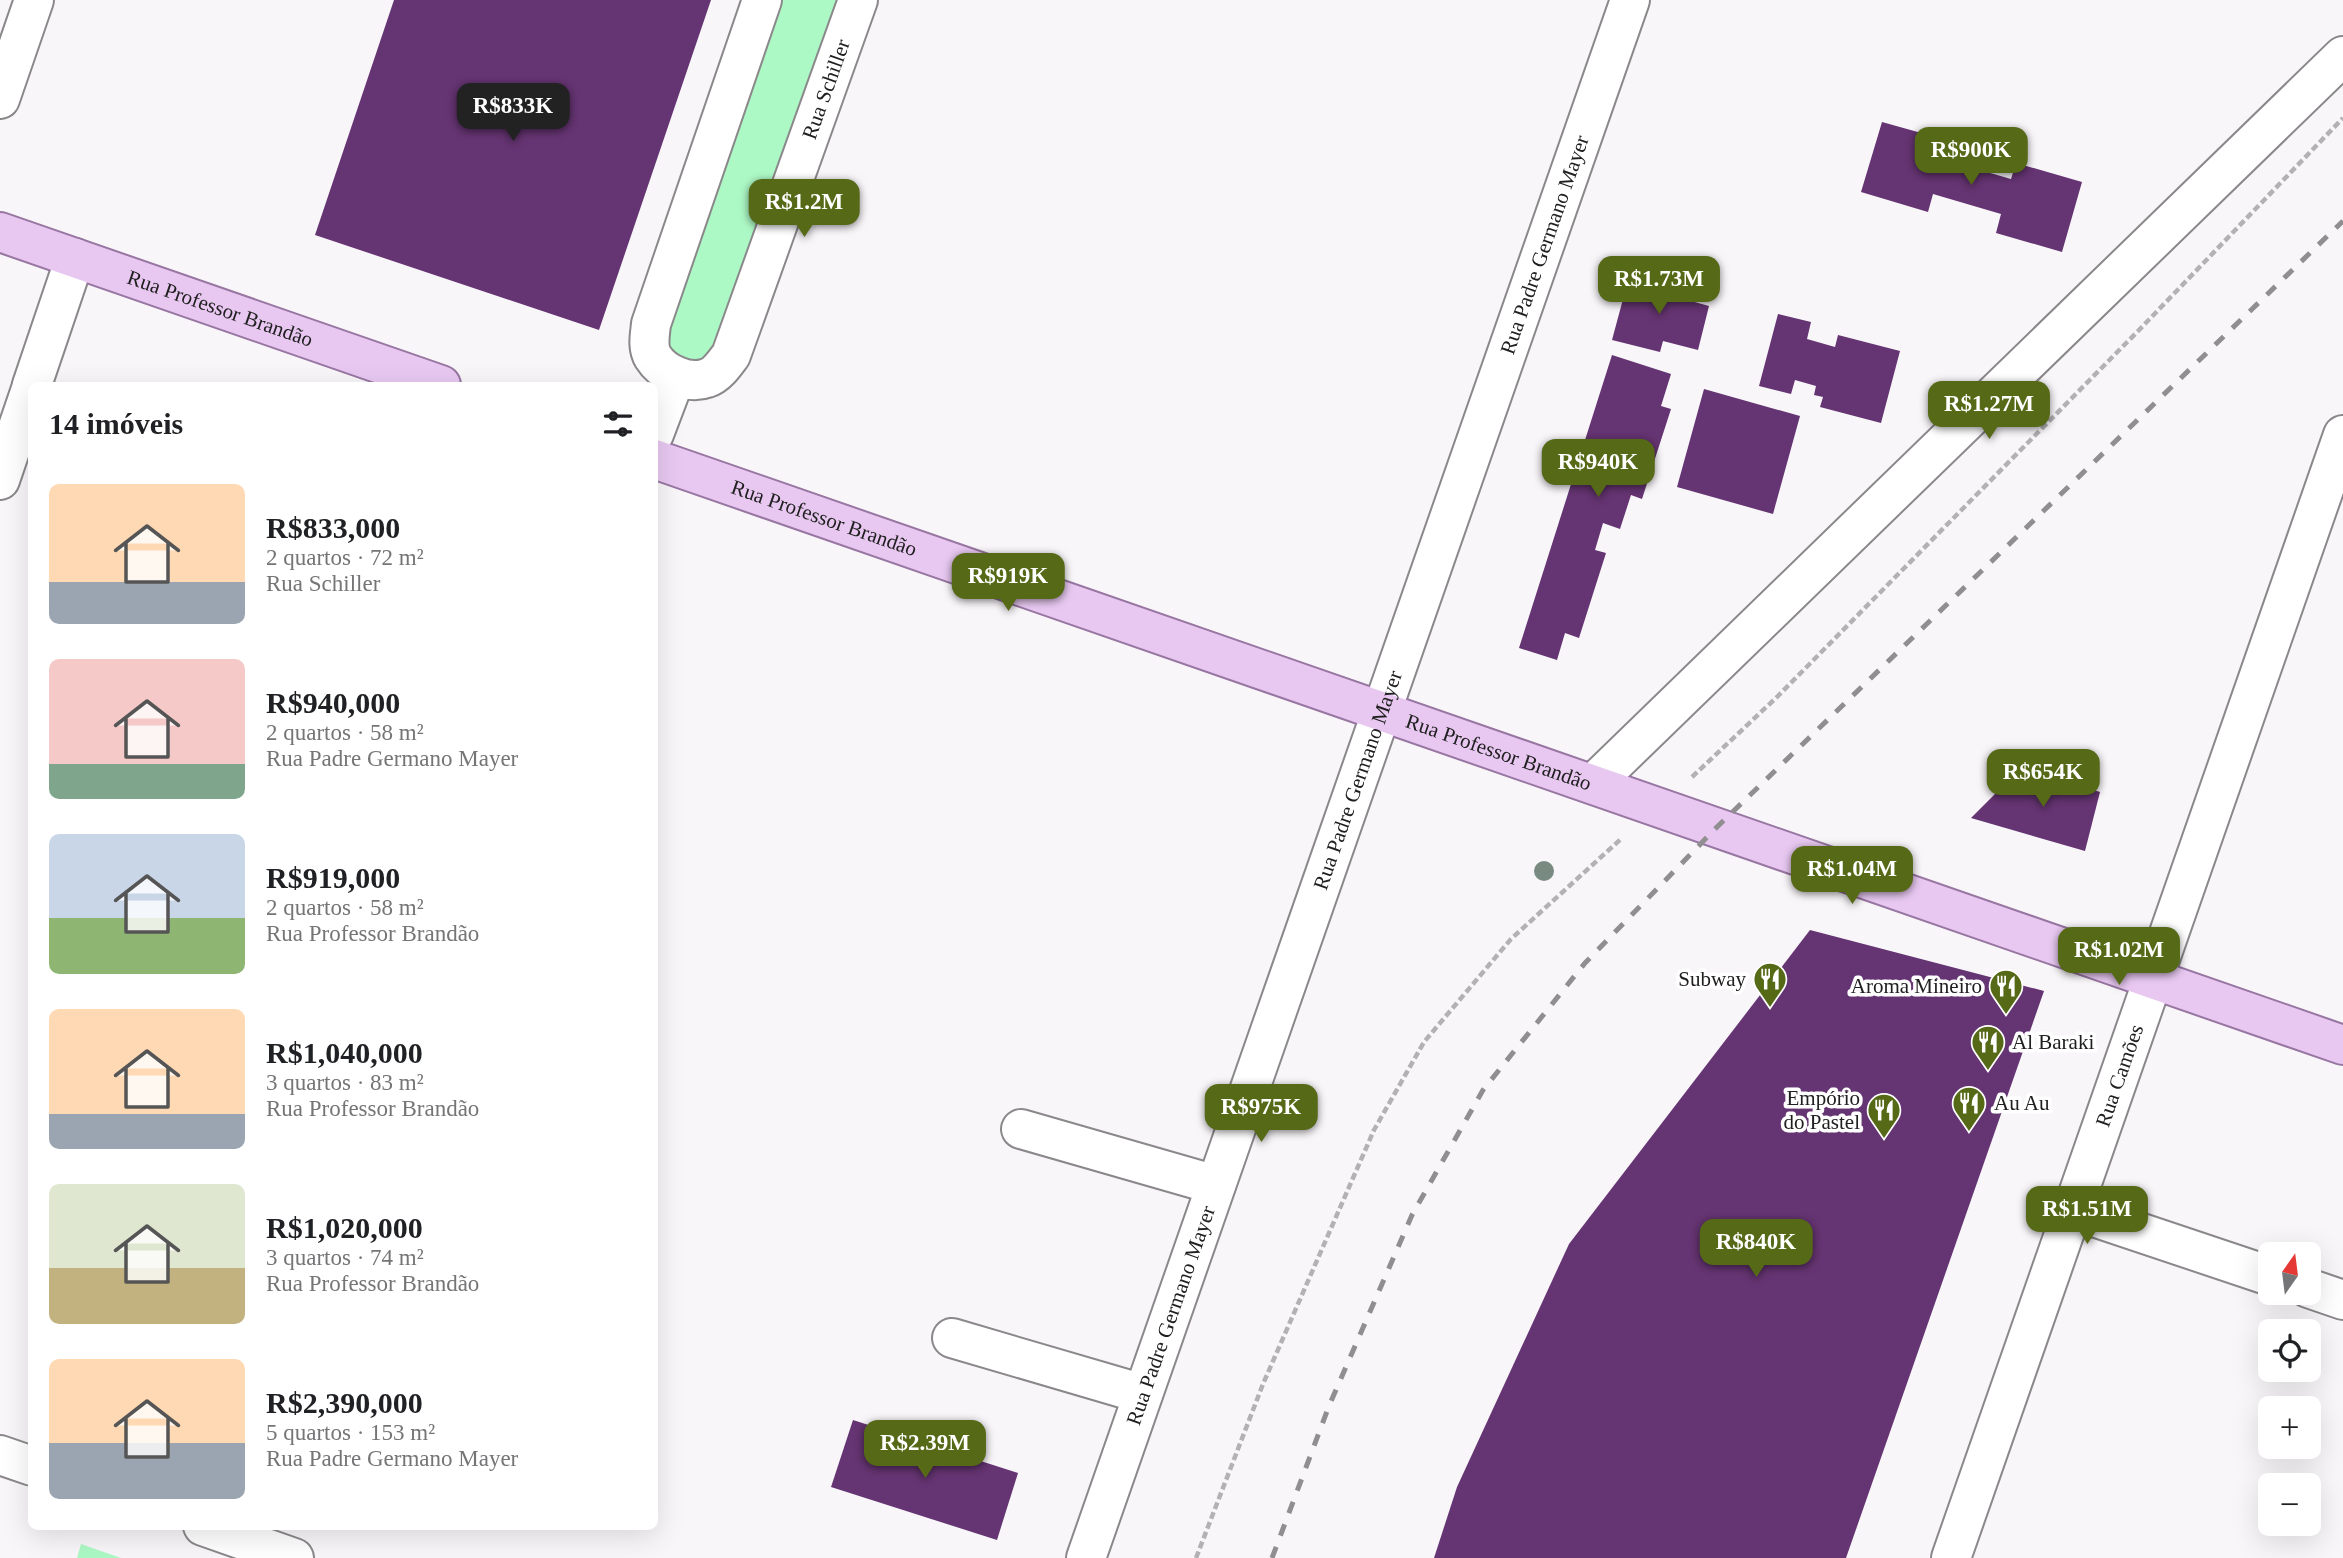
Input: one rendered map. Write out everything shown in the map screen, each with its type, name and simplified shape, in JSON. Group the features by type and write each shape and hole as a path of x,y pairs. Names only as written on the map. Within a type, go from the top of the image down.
{"main road":[{"name":"Rua Professor Brandão","path":"0,232 432,382"},
{"name":"Rua Professor Brandão","path":"658,460 2343,1045"}],"street":[{"path":"0,99 34,0"},
{"path":"658,423 676,376 663,368 653,357 649,344 650,324 762,0"},
{"name":"Rua Schiller","path":"676,376 690,380 707,378 719,370 731,355 858,0"},
{"name":"Rua Padre Germano Mayer","path":"1086,1558 1630,0"},
{"path":"1593,784 2343,56"},
{"path":"33,382 75,258"},
{"path":"0,480 28,397"},
{"name":"Rua Camões","path":"1951,1558 2343,435"},
{"path":"1021,1129 1216,1185"},
{"path":"2073,1210 2258,1272"},
{"path":"2321,1292 2343,1300"},
{"path":"952,1338 1143,1394"},
{"path":"0,1455 28,1465"},
{"path":"215,1530 294,1558"}],"path":[{"path":"1699,771 1846,627 2343,118"},
{"path":"1196,1558 1263,1384 1374,1130 1424,1041 1511,939 1623,837"}],"green space":[{"path":"779,0 843,0 719,350 701,363 681,359 668,345 666,330"},
{"path":"81,1544 121,1558 77,1558"}],"building":[{"path":"394,0 711,0 599,330 315,235"},
{"path":"1882,122 1950,141 1945,160 2011,179 2016,163 2082,182 2062,252 1996,233 2001,214 1933,194 1928,212 1861,192"},
{"path":"1630,273 1683,286 1680,298 1709,306 1698,350 1663,341 1660,352 1612,340"},
{"path":"1778,314 1811,322 1807,339 1835,347 1838,335 1900,351 1881,423 1820,407 1823,397 1814,395 1816,386 1795,380 1791,394 1759,386"},
{"path":"1612,355 1671,374 1661,406 1671,409 1642,499 1631,495 1620,529 1603,523 1595,550 1606,553 1579,638 1565,633 1557,660 1519,648"},
{"path":"1704,389 1800,416 1773,514 1677,487"},
{"path":"2022,767 2100,792 2085,851 1971,818"},
{"path":"1810,930 2044,991 1846,1558 1434,1558 1457,1487 1569,1244"},
{"path":"853,1420 1018,1473 997,1540 831,1487"}],"railway":[{"path":"1272,1558 1329,1406 1412,1215 1483,1090 1585,963 1717,827 2343,221"}],"place":[{"name":"Subway","path":"1770,1009"},
{"name":"Aroma Mineiro","path":"2006,1016"},
{"name":"Al Baraki","path":"1988,1072"},
{"name":"Au Au","path":"1969,1133"},
{"name":"Empório do Pastel","path":"1884,1140"}]}
